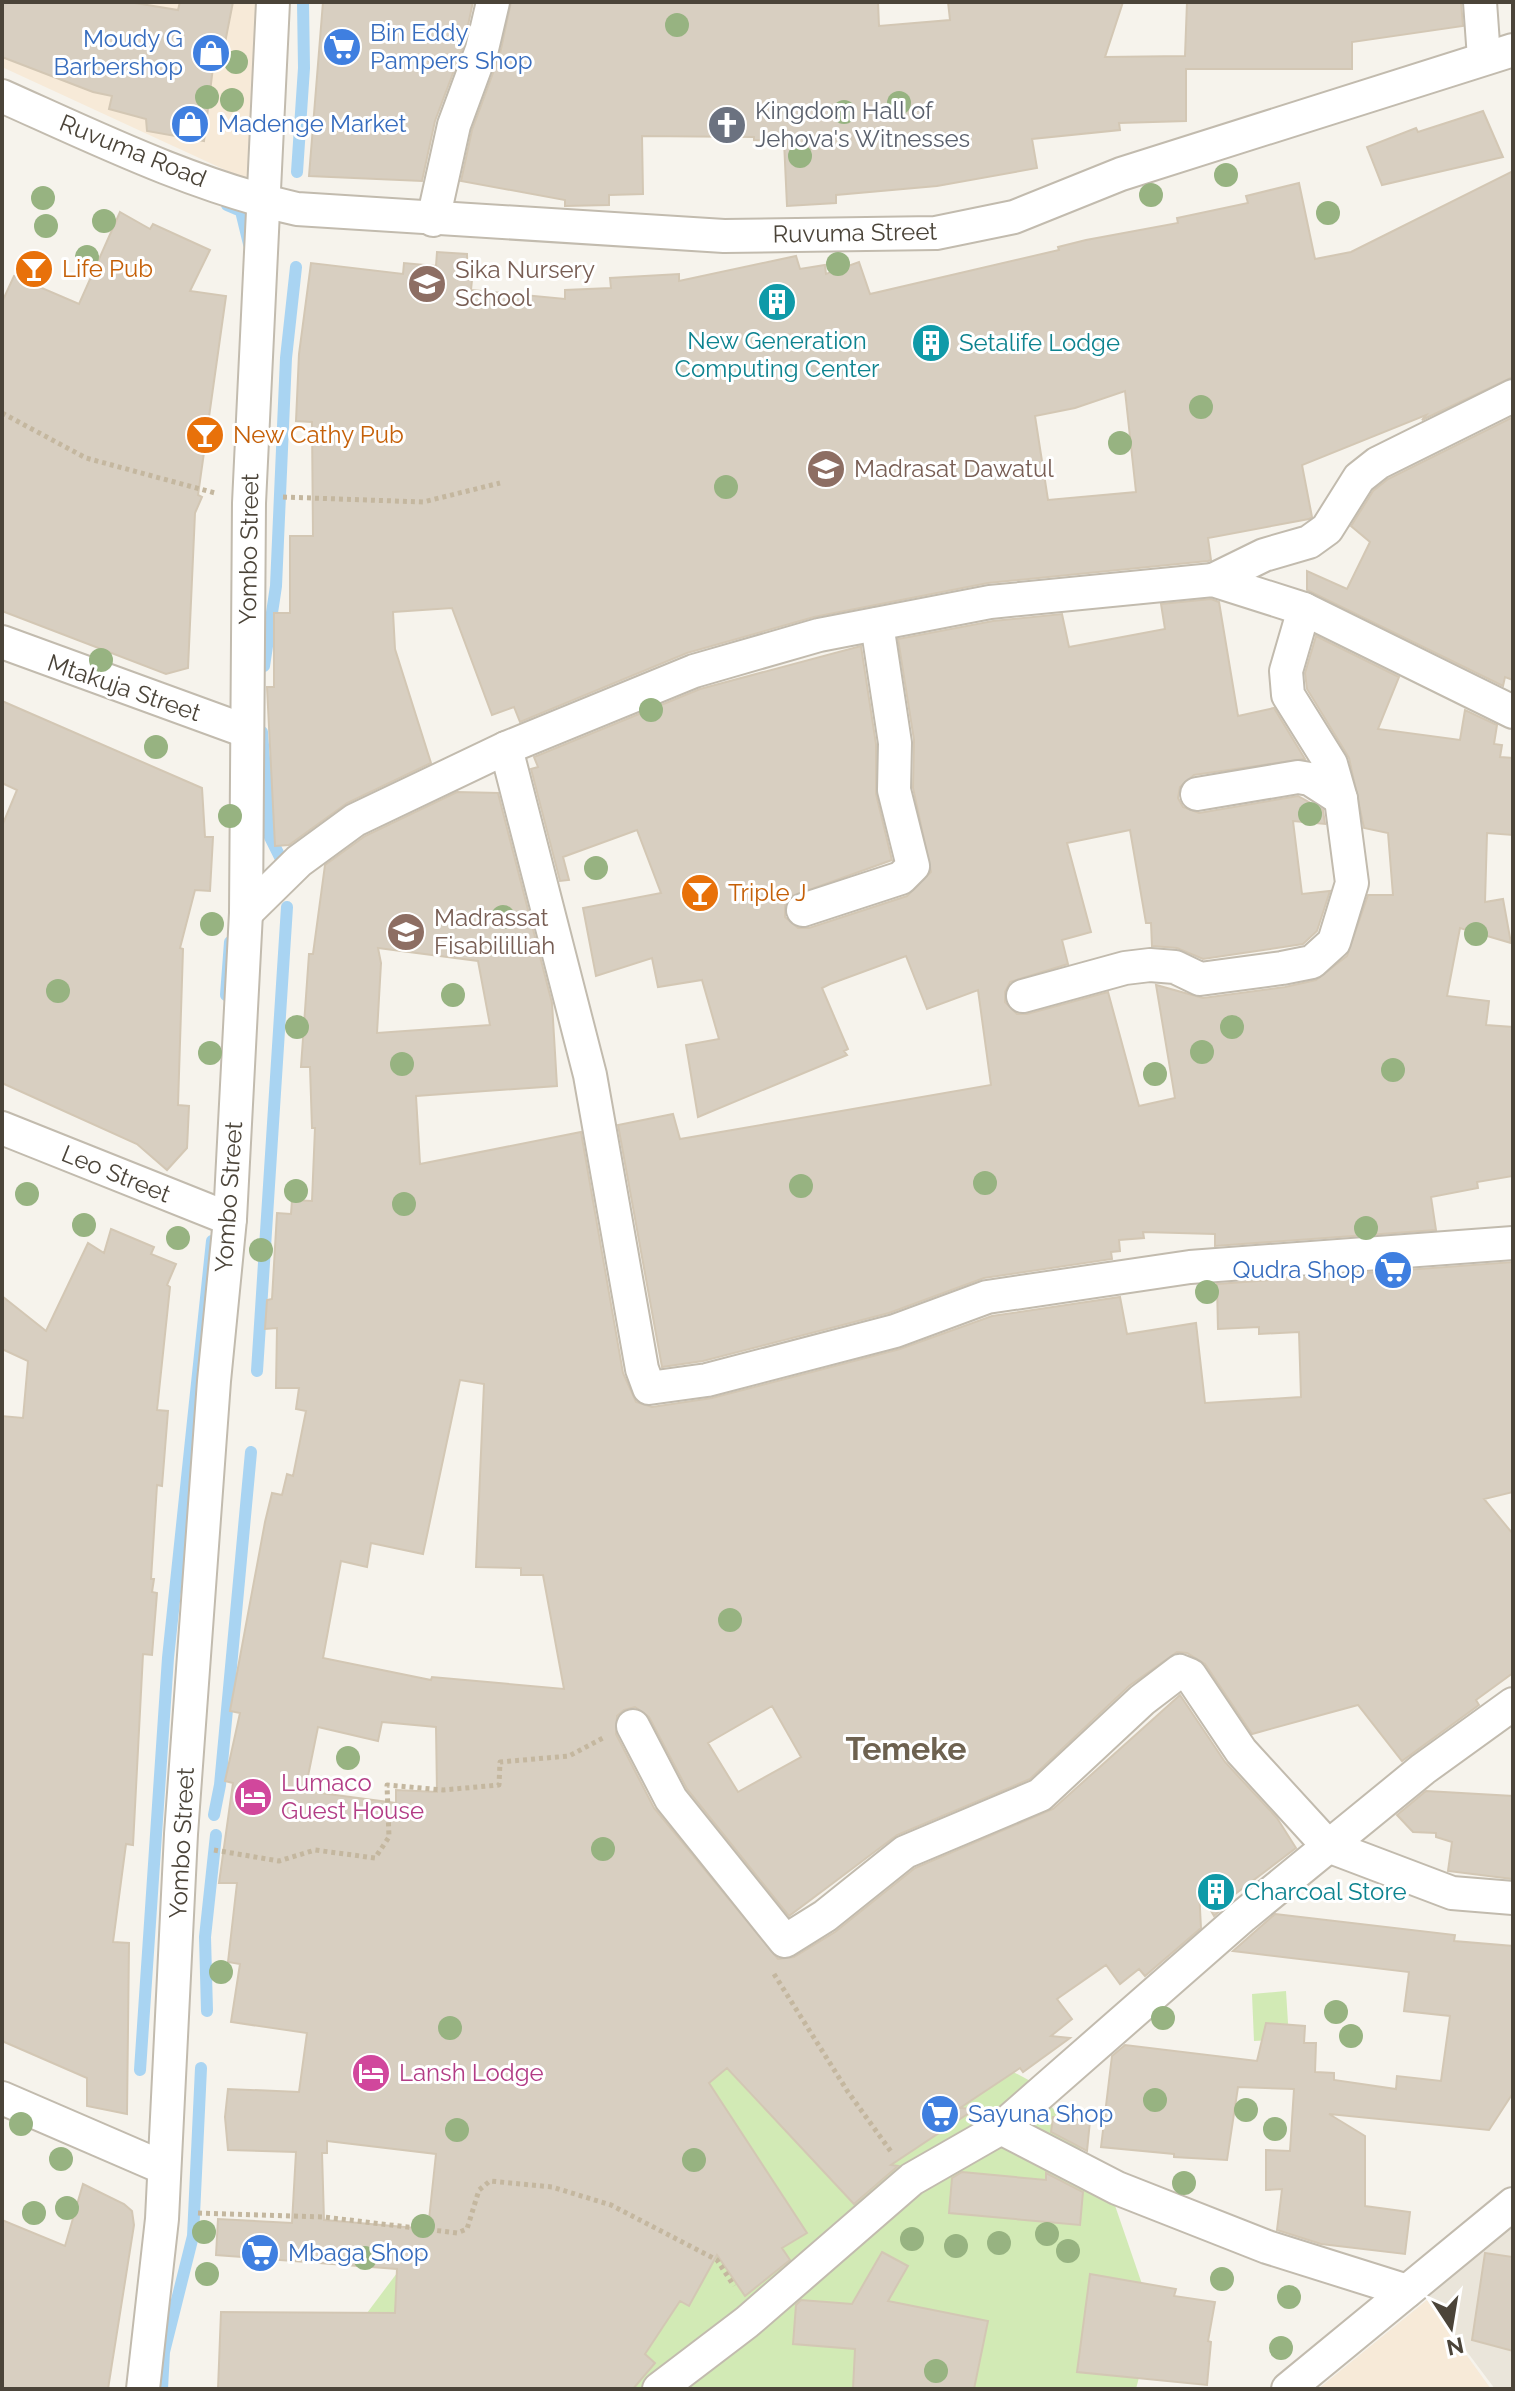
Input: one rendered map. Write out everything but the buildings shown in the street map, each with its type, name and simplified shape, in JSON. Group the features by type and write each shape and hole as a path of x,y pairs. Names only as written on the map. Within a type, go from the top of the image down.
{"street":[{"name":"Yombo Street","path":"143,2389 162,2219 181,1834 214,1381 230,1219 246,913 249,503 266,202 273,2"},
{"path":"433,220 454,125 482,49 493,2"},
{"path":"1480,2 1499,54"},
{"name":"Ruvuma Street","path":"266,202 297,209 433,220 724,236 936,233 1014,217 1121,174 1499,54"},
{"name":"Ruvuma Road","path":"2,96 136,156 266,202"},
{"path":"246,913 299,861 355,820 506,748 694,671 819,635 990,602 1213,580 1264,555 1309,542 1327,529 1359,478 1378,463 1513,396"},
{"path":"1213,580 1304,609 1513,712"},
{"path":"1023,996 1125,968 1175,967 1200,979 1312,962 1334,942 1352,883 1341,799 1331,764 1288,695 1286,671 1304,609"},
{"path":"803,910 901,878 913,866 894,790 895,743 877,624"},
{"name":"Mtakuja Street","path":"2,642 246,731"},
{"path":"506,748 590,1075 642,1369 649,1388 707,1380 895,1331 987,1297 1190,1267 1513,1243"},
{"path":"1197,794 1298,777 1310,779 1341,799"},
{"name":"Leo Street","path":"2,1128 230,1219"},
{"path":"633,1726 671,1799 785,1941 825,1916 905,1852 1040,1795 1142,1700 1180,1671 1190,1675 1241,1751 1328,1846 1452,1893 1513,1898"},
{"path":"659,2389 747,2322 912,2179 1001,2128 1128,2015 1328,1846 1423,1769 1513,1704"},
{"path":"2,2098 164,2168"},
{"path":"1001,2128 1117,2188 1267,2247 1407,2291"},
{"path":"1288,2389 1513,2204"}],"path":[{"path":"181,1834 214,1850 248,1858 279,1861 315,1850 375,1858 389,1837 387,1785 443,1790 499,1785 500,1762 569,1756 594,1741 633,1726"},
{"path":"785,1941 764,1959 848,2092 912,2179"},
{"path":"162,2219 196,2213 262,2212 457,2233 467,2229 479,2190 490,2181 552,2187 611,2205 717,2260 733,2285 747,2322"}],"shaded area":[{"name":"Madenge Market","path":"2,2 267,2 249,181 2,67"},
{"path":"1513,2191 1513,2389 1495,2389 1410,2276"},
{"path":"1427,2300 1491,2389 1318,2389"}],"green space":[{"path":"1286,1991 1289,2039 1254,2041 1252,1994"},
{"path":"961,2044 1036,2084 1110,2191 1154,2319 1136,2389 324,2389 367,2313 409,2257 667,2060"}],"waterway":[{"path":"297,172 304,68 303,2"},
{"path":"227,205 241,211 249,244"},
{"path":"264,666 276,586 286,358 296,267"},
{"path":"262,732 270,837 283,863"},
{"path":"257,1371 287,907"},
{"path":"226,995 230,942"},
{"path":"140,2070 168,1658 212,1241"},
{"path":"214,1815 220,1785 251,1452"},
{"path":"207,2011 205,1937 216,1835"},
{"path":"162,2389 164,2352 193,2236 201,2068"}],"place":[{"name":"Bin Eddy Pampers Shop","path":"342,47"},
{"name":"Moudy G Barbershop","path":"211,53"},
{"name":"Madenge Market","path":"190,124"},
{"name":"Kingdom Hall of Jehova's Witnesses","path":"727,125"},
{"name":"Life Pub","path":"34,269"},
{"name":"Sika Nursery School","path":"427,284"},
{"name":"New Generation Computing Center","path":"777,302"},
{"name":"Setalife Lodge","path":"931,343"},
{"name":"New Cathy Pub","path":"205,435"},
{"name":"Madrasat Dawatul","path":"826,469"},
{"name":"Triple J","path":"700,893"},
{"name":"Madrassat Fisabililliah","path":"406,932"},
{"name":"Qudra Shop","path":"1393,1270"},
{"name":"Lumaco Guest House","path":"253,1797"},
{"name":"Charcoal Store","path":"1216,1892"},
{"name":"Lansh Lodge","path":"371,2073"},
{"name":"Sayuna Shop","path":"940,2114"},
{"name":"Mbaga Shop","path":"260,2253"}],"district":[{"name":"Temeke","path":"906,1749"}]}
